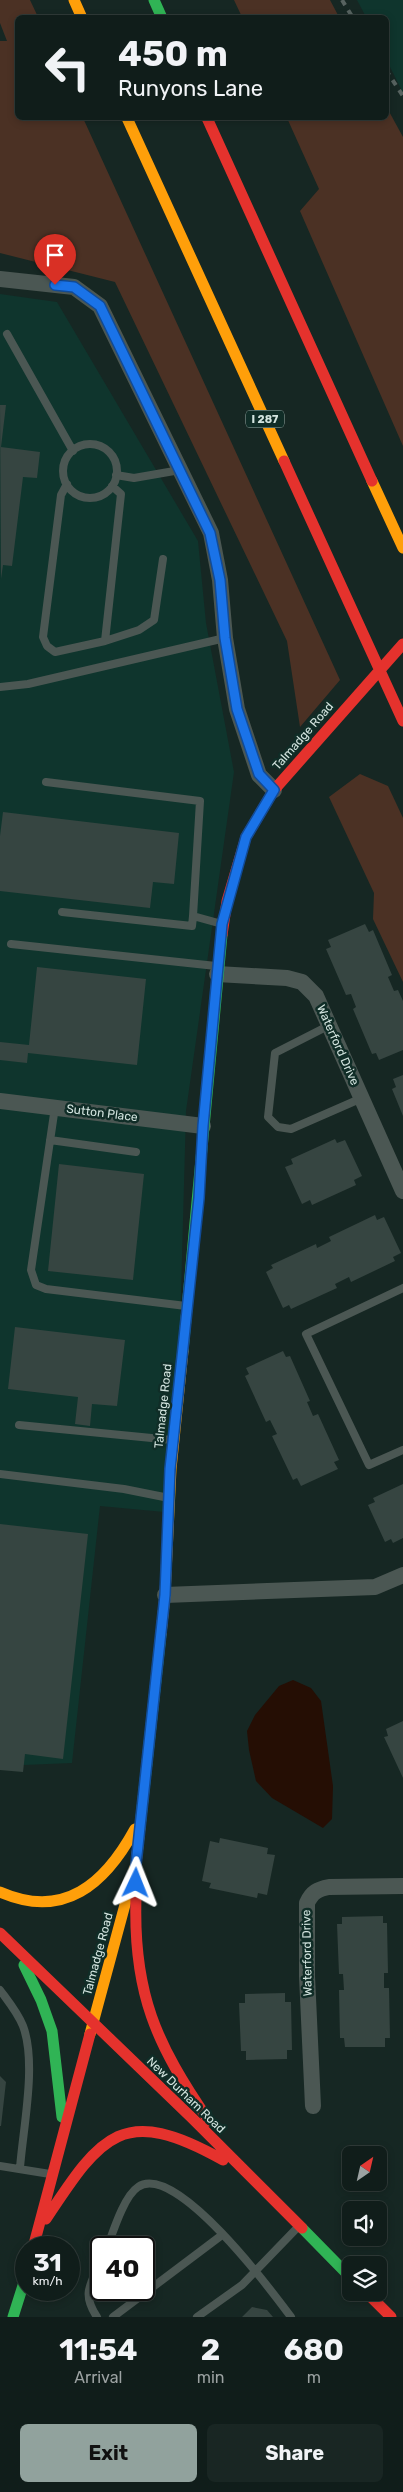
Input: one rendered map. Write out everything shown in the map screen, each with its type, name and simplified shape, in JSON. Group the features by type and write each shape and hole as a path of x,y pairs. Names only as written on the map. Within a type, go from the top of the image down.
{"main road":[{"path":"74,0 81,15"},
{"path":"154,0 161,15"},
{"name":"I 287","path":"128,120 403,721"},
{"path":"208,120 403,548"},
{"name":"Talmadge Road","path":"36,2236 136,1864 165,1595 169,1498 199,1198 203,1126 222,924 246,837 274,790 403,644"},
{"path":"0,1892 27,1902 50,1902 70,1898 105,1874 123,1852 141,1817"},
{"path":"136,1864 135,1940 140,1978 152,2020 189,2092 247,2175"},
{"name":"New Durham Road","path":"0,1933 342,2269"},
{"path":"17,1950 41,2000 52,2032 63,2132"},
{"path":"38,2230 99,2147 119,2136 146,2131 179,2137 247,2175"},
{"path":"13,2317 18,2301"},
{"path":"375,2301 391,2317"}],"street":[{"path":"0,279 74,287 100,306 210,533 220,580 225,638 237,709 259,774 274,790"},
{"name":"Waterford Drive","path":"217,971 287,978 302,982 316,996 403,1190"},
{"name":"Sutton Place","path":"0,1101 203,1126"},
{"path":"165,1595 375,1587 403,1575"},
{"name":"Waterford Drive","path":"313,2106 306,1960 307,1903 310,1895 317,1890 329,1887 403,1886"}],"lane":[{"path":"7,334 73,450"},
{"path":"86,445 100,446 115,461 116,475 112,486 102,495 89,498 76,493 67,484 64,466 73,450 86,445"},
{"path":"116,475 134,478 180,470"},
{"path":"67,484 61,494 43,637 47,646 55,652 105,641 139,630 154,620 163,559"},
{"path":"105,641 121,494 112,486"},
{"path":"0,687 28,684 225,638"},
{"path":"46,782 200,802 192,926 62,912"},
{"path":"193,916 222,924"},
{"path":"11,944 217,971"},
{"path":"328,1026 275,1053 268,1117 278,1127 291,1129 362,1098"},
{"path":"55,1107 31,1270 36,1285 46,1289 188,1306"},
{"path":"50,1140 136,1152"},
{"path":"403,1288 306,1334 369,1465 403,1450"},
{"path":"19,1425 174,1440"},
{"path":"0,1474 124,1489 169,1498"},
{"path":"0,1990 23,2026 30,2064 20,2168"},
{"path":"0,2166 52,2174"},
{"path":"111,2236 130,2194 139,2186 152,2183 170,2188 200,2212 257,2271 291,2317"},
{"path":"197,2317 242,2285 298,2226"},
{"path":"112,2317 222,2235"},
{"path":"90,2285 88,2289 88,2304 97,2317"}],"shaded area":[{"path":"0,0 30,0 37,15 15,15 15,120 84,120 340,680 300,727 287,641 115,282 0,253 0,41 7,41 0,23"},
{"path":"234,0 330,0 338,15 241,15"},
{"path":"357,0 403,0 403,93 389,65 389,15 365,15"},
{"path":"389,111 403,137 403,446 300,211 319,189 288,120 389,120"},
{"path":"0,294 57,302 198,541 206,623 234,772 186,1111 175,1513 100,1506 72,1763 0,1766"},
{"path":"360,774 388,786 403,818 403,982 373,919 374,893 329,797"},
{"path":"293,1680 311,1688 321,1701 333,1786 332,1819 323,1828 272,1798 256,1781 249,1750 247,1731 255,1715 279,1686"}],"building":[{"path":"0,405 6,405 1,447 40,452 37,478 23,477 12,566 3,565 1,579"},
{"path":"3,812 179,833 174,884 153,882 150,908 0,891 0,836"},
{"path":"365,924 369,932 373,930 392,975 388,977 394,991 398,990 403,1001 403,1050 379,1060 376,1053 372,1054 353,1009 356,1007 351,994 346,995 326,949 331,947 328,940"},
{"path":"37,967 146,979 137,1065 28,1053 27,1063 0,1060 0,1042 29,1045"},
{"path":"403,1075 403,1116 392,1089 396,1087 393,1079"},
{"path":"335,1139 337,1143 345,1140 362,1176 354,1180 356,1185 312,1205 310,1200 302,1204 285,1167 293,1164 291,1159"},
{"path":"59,1164 144,1174 133,1280 48,1271"},
{"path":"375,1215 377,1220 384,1217 401,1253 393,1257 395,1261 351,1282 349,1277 335,1284 337,1288 291,1309 289,1305 283,1308 266,1272 273,1268 271,1265 316,1244 317,1248 331,1241 329,1237"},
{"path":"15,1327 125,1340 117,1406 92,1404 90,1426 75,1424 78,1397 8,1389"},
{"path":"283,1351 286,1357 290,1356 310,1401 307,1402 313,1416 318,1414 339,1460 334,1462 338,1469 301,1486 297,1478 293,1480 272,1436 277,1434 270,1420 266,1422 245,1376 249,1374 246,1368"},
{"path":"403,1484 403,1538 393,1543 391,1539 385,1542 368,1505 375,1502 373,1498"},
{"path":"0,1524 88,1534 63,1759 25,1754 23,1772 0,1770"},
{"path":"403,1721 403,1778 384,1737 388,1736 386,1729"},
{"path":"220,1838 268,1848 267,1854 275,1855 267,1895 258,1893 257,1898 209,1888 211,1883 202,1881 210,1841 219,1843"},
{"path":"383,1916 383,1923 387,1923 388,1973 384,1973 384,1988 389,1988 390,2038 385,2038 385,2047 345,2047 344,2038 340,2038 339,1990 344,1990 343,1974 339,1974 337,1924 342,1924 342,1917"},
{"path":"285,1993 285,2002 291,2002 292,2050 287,2050 287,2059 246,2060 246,2051 241,2051 239,2003 245,2003 245,1994"},
{"path":"0,2076 6,2082 1,2126 0,2126"},
{"path":"252,2307 267,2310 273,2317 242,2317"}],"railway":[{"path":"342,0 351,15"},
{"path":"389,75 403,96"}],"traffic: fast":[{"path":"154,0 161,15"},
{"path":"183,1351 222,935"},
{"path":"140,1827 161,1634"},
{"path":"24,1965 41,2000 52,2031 62,2117"},
{"path":"302,2228 342,2269"},
{"path":"13,2317 18,2301"}],"traffic: slow":[{"path":"74,0 81,15"},
{"path":"128,120 284,461"},
{"path":"372,481 403,548"},
{"path":"161,1634 165,1595 171,1469 183,1351"},
{"path":"90,2034 136,1864 140,1827"},
{"path":"0,1892 23,1900 44,1902 63,1899 80,1892 110,1866 135,1829"}],"traffic: jam":[{"path":"208,120 372,481"},
{"path":"284,461 403,721"},
{"path":"222,935 227,901 246,837 274,790 403,644"},
{"path":"136,1898 136,1932 139,1962 144,1990 152,2016 162,2042 175,2067 209,2121"},
{"path":"0,1933 192,2118 302,2228"},
{"path":"36,2236 90,2034"},
{"path":"46,2219 83,2166 100,2148 118,2137 138,2132 161,2134 189,2143 223,2160"},
{"path":"375,2301 391,2317"}],"route":[{"path":"55,285 74,287 100,306 210,533 220,580 225,638 237,709 259,774 274,790 246,837 222,924 203,1126 199,1198 170,1469 165,1595 136,1864 136,1883"}]}
